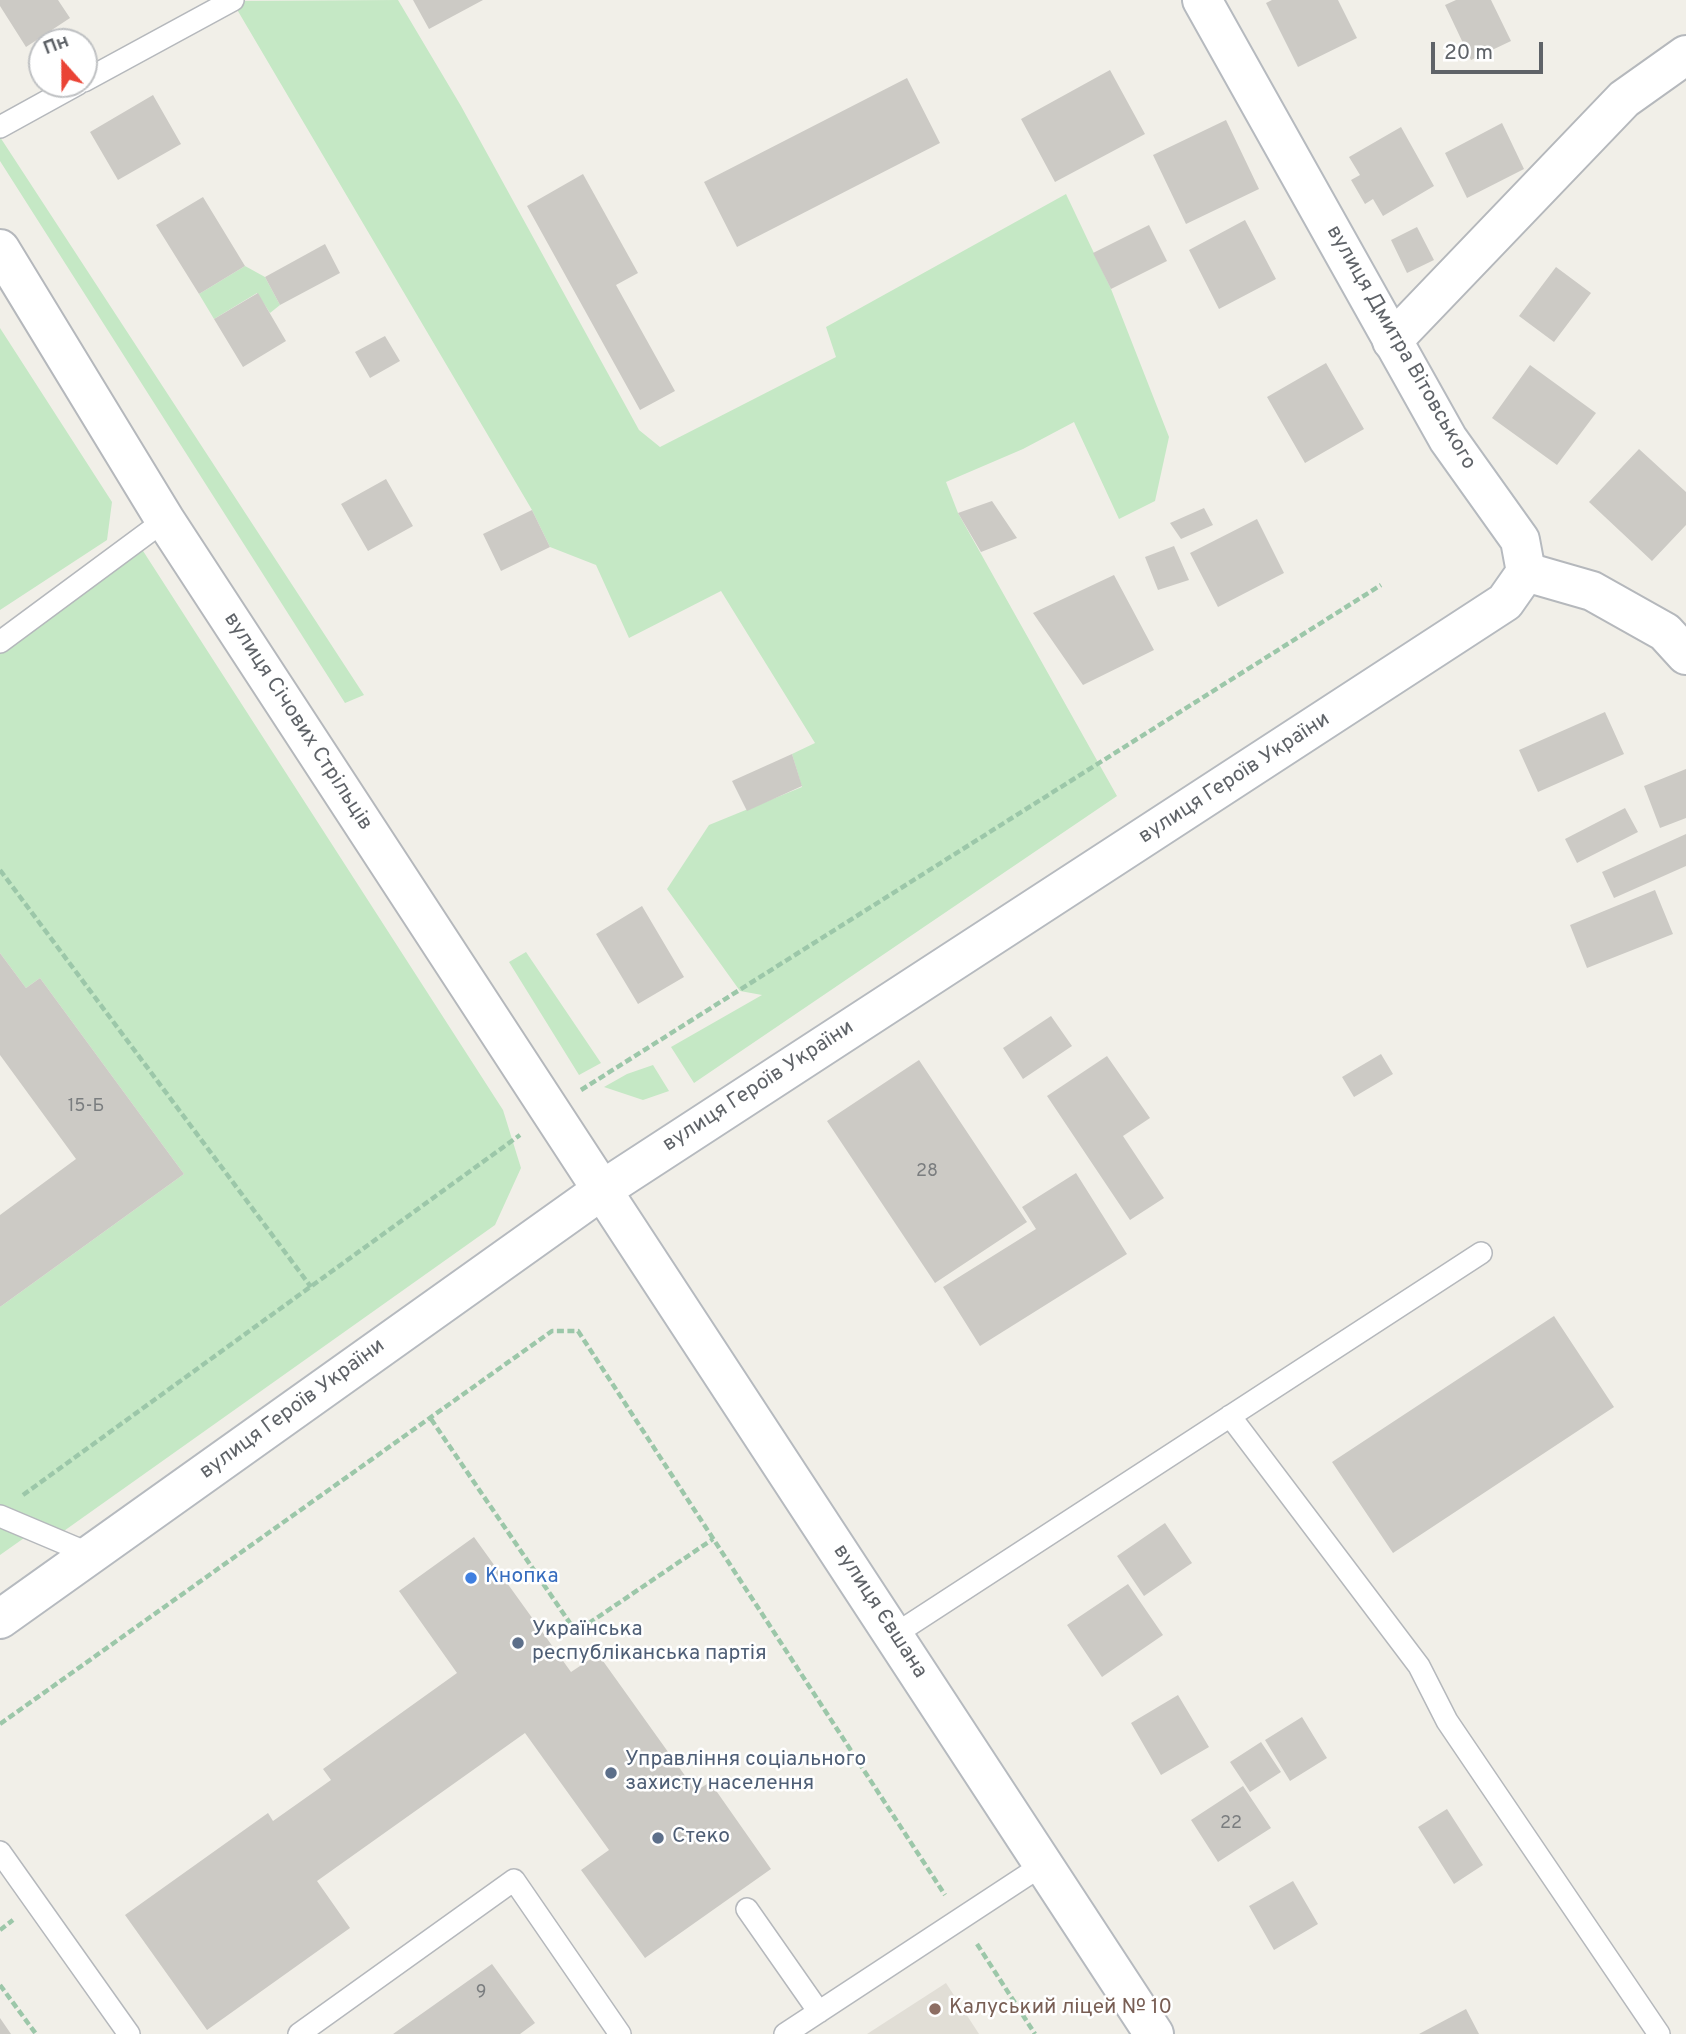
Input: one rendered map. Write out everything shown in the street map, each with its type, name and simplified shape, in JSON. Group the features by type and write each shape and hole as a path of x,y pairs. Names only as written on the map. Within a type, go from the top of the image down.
{"main road":[{"name":"вулиця Дмитра Вітовського","path":"1202,0 1448,439 1520,540 1526,572"},
{"path":"1392,341 1624,99 1686,55"},
{"name":"вулиця Січових Стрільців","path":"0,249 165,520 602,1190"},
{"path":"1526,572 1592,591 1665,632 1686,655"},
{"name":"вулиця Героїв України","path":"0,1619 602,1190 1466,629 1505,602 1526,572"},
{"name":"вулиця Євшана","path":"602,1190 1154,2034"}],"lane":[{"path":"98,73 233,0"},
{"path":"0,127 53,98"},
{"path":"0,642 165,520"},
{"path":"894,1635 1481,1253"},
{"path":"1230,1416 1419,1667 1447,1721 1659,2034"},
{"path":"0,1517 90,1555"},
{"path":"0,1852 129,2034"},
{"path":"785,2034 1044,1864"},
{"path":"299,2034 514,1880 620,2034"},
{"path":"747,1909 819,2012"}],"path":[{"path":"22,1496 599,1076 1381,585"},
{"path":"0,870 311,1287"},
{"path":"0,1724 552,1331 578,1331 1035,2034"},
{"path":"431,1419 576,1632 713,1539"},
{"path":"0,1985 36,2034"}],"shaded area":[{"name":"Калуський ліцей № 10","path":"946,1983 979,2034 867,2034"}],"green space":[{"path":"398,0 461,106 639,430 660,447 836,357 826,327 1066,194 1111,289 1169,437 1155,501 1119,519 1074,422 1023,449 946,482 958,513 1117,796 694,1083 671,1047 762,995 740,991 667,889 709,825 802,787 792,754 815,743 721,591 629,638 596,565 550,547 532,510 232,1"},
{"path":"0,137 364,695 345,703 0,161"},
{"path":"245,266 265,277 280,305 270,313 257,293 214,319 199,294"},
{"path":"0,328 112,502 107,540 0,610"},
{"path":"136,540 503,1110 521,1168 495,1225 54,1538 34,1531 0,1555 0,1307 184,1174 40,978 26,988 0,953 0,642"},
{"path":"526,952 601,1063 579,1075 509,962"},
{"path":"653,1065 669,1091 643,1100 604,1087 627,1074"}],"building":[{"path":"0,0 58,0 70,18 55,28 28,28 26,47 0,6"},
{"path":"413,0 483,0 429,29"},
{"path":"1272,0 1338,0 1357,38 1298,67 1266,3"},
{"path":"1456,0 1491,0 1511,41 1471,60 1445,5"},
{"path":"1110,70 1145,134 1055,182 1021,119"},
{"path":"907,78 940,143 737,247 704,182"},
{"path":"153,95 181,144 118,180 90,132"},
{"path":"1226,120 1259,189 1186,224 1153,155"},
{"path":"1502,123 1524,169 1467,198 1445,153"},
{"path":"1401,127 1434,186 1383,216 1373,199 1365,204 1351,180 1360,175 1349,157"},
{"path":"583,174 638,273 616,285 675,391 640,410 527,206"},
{"path":"203,197 245,266 199,294 156,225"},
{"path":"1245,220 1276,279 1219,309 1189,250"},
{"path":"1149,225 1167,261 1111,289 1093,253"},
{"path":"1417,227 1434,260 1407,273 1391,240"},
{"path":"325,244 340,273 280,305 265,277"},
{"path":"1556,267 1591,293 1554,342 1519,316"},
{"path":"258,293 286,341 243,367 214,319"},
{"path":"385,336 400,361 370,378 355,352"},
{"path":"1326,363 1364,429 1305,463 1267,397"},
{"path":"1530,365 1596,413 1557,465 1492,418"},
{"path":"1639,449 1686,492 1686,525 1652,561 1589,502"},
{"path":"386,479 413,526 368,551 341,504"},
{"path":"992,501 1017,538 981,552 958,513"},
{"path":"1204,508 1213,525 1181,539 1170,523"},
{"path":"532,510 550,547 501,571 483,534"},
{"path":"1257,519 1284,573 1218,607 1190,553"},
{"path":"1174,546 1189,580 1158,590 1145,557"},
{"path":"1114,575 1154,650 1083,685 1033,613"},
{"path":"1605,712 1624,754 1538,792 1519,750"},
{"path":"792,754 802,786 747,811 732,781"},
{"path":"1686,769 1686,818 1660,828 1644,786"},
{"path":"1625,808 1638,832 1577,863 1565,839"},
{"path":"1686,834 1686,866 1614,898 1602,872"},
{"path":"1655,890 1673,934 1587,968 1570,925"},
{"path":"642,906 684,977 638,1004 596,934"},
{"path":"0,953 26,988 40,978 184,1174 0,1307 0,1215 76,1159 0,1055"},
{"path":"1051,1016 1072,1046 1023,1079 1003,1048"},
{"path":"1381,1054 1393,1074 1354,1097 1342,1077"},
{"path":"1107,1056 1150,1118 1123,1136 1164,1198 1130,1220 1047,1096"},
{"path":"919,1060 1027,1222 935,1283 827,1121"},
{"path":"1076,1173 1127,1254 980,1346 943,1287 1036,1229 1022,1207"},
{"path":"1554,1316 1614,1407 1393,1553 1332,1462"},
{"path":"1165,1523 1192,1563 1144,1596 1117,1556"},
{"path":"474,1537 571,1672 598,1654 696,1791 710,1782 771,1869 645,1958 581,1870 609,1850 525,1733 317,1881 350,1928 207,2030 125,1915 268,1813 273,1821 331,1780 323,1769 457,1673 399,1591"},
{"path":"1128,1584 1163,1635 1102,1677 1067,1625"},
{"path":"1178,1695 1209,1747 1161,1775 1131,1723"},
{"path":"1302,1717 1327,1758 1290,1781 1265,1740"},
{"path":"1261,1742 1281,1772 1250,1792 1230,1762"},
{"path":"1243,1786 1271,1828 1218,1862 1191,1820"},
{"path":"1447,1809 1483,1865 1454,1884 1418,1827"},
{"path":"1293,1881 1318,1924 1274,1950 1249,1906"},
{"path":"492,1964 535,2023 520,2034 393,2034"},
{"path":"1466,2009 1479,2034 1419,2034"},
{"path":"0,2018 11,2034 0,2034"}],"place":[{"name":"Кнопка","path":"471,1578"},
{"name":"Українська республіканська партія","path":"518,1643"},
{"name":"Управління соціального захисту населення","path":"611,1773"},
{"name":"Стеко","path":"658,1838"},
{"name":"Калуський ліцей № 10","path":"935,2009"}]}
